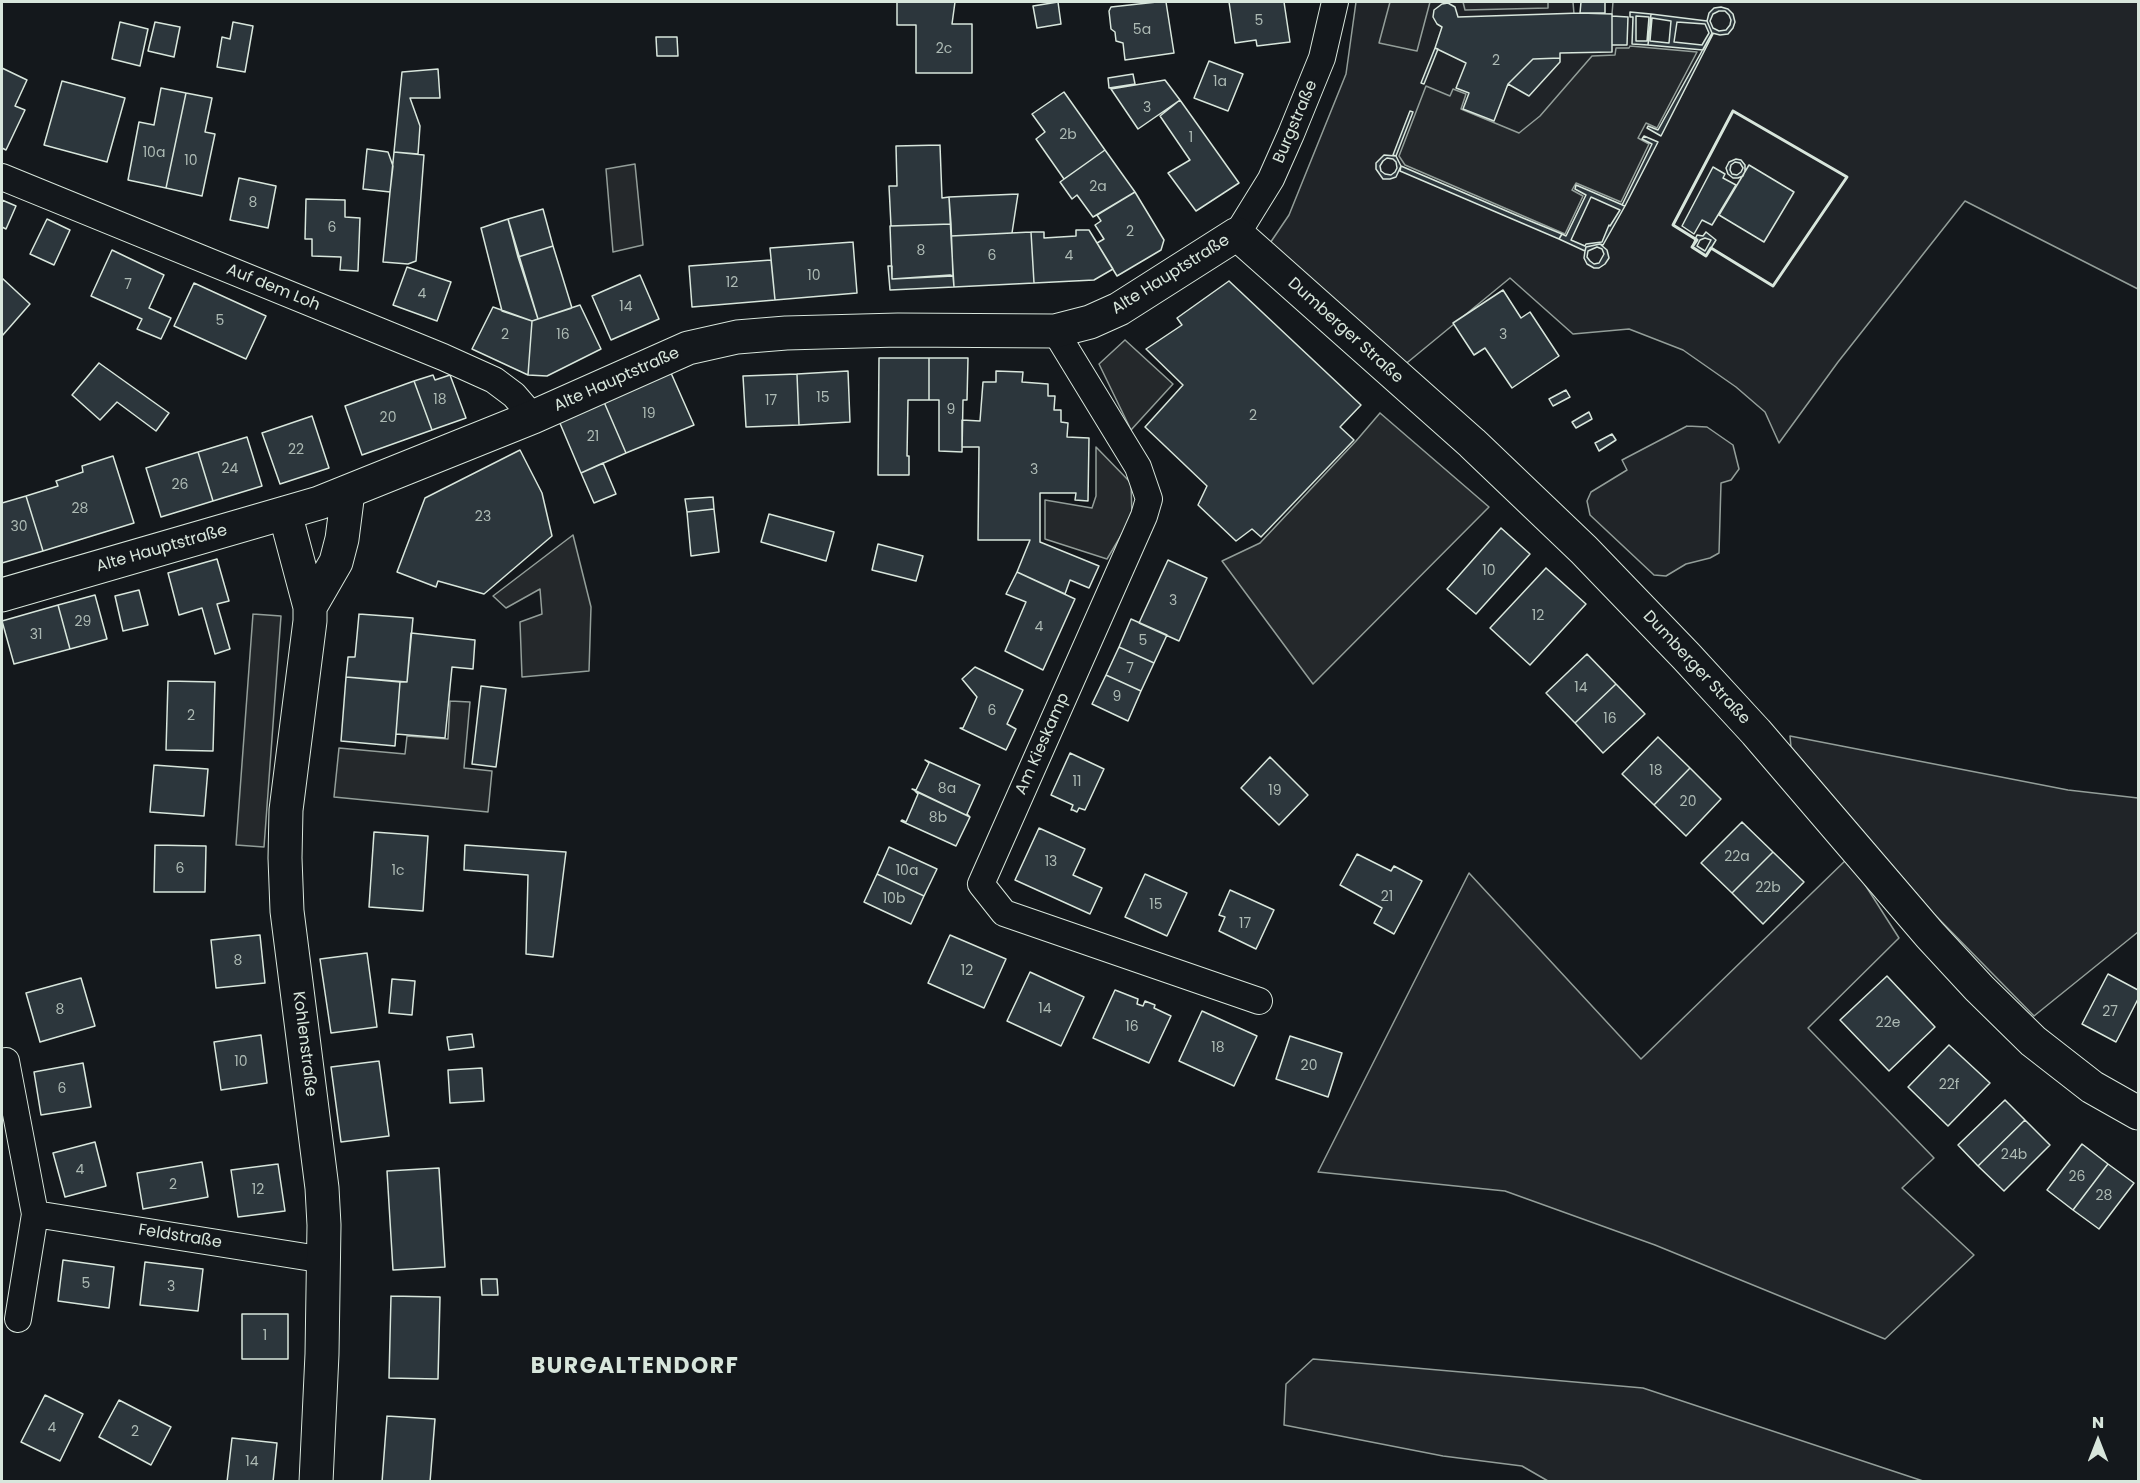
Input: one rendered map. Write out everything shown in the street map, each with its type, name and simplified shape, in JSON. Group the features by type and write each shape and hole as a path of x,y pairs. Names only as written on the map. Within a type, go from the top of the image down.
{"main road":[{"name":"Alte Hauptstraße","path":"2,595 285,513 348,492 533,417 688,348 737,337 786,333 1055,331 1090,322 1119,309 1237,234"},
{"name":"Dumberger Straße","path":"1237,234 1487,457 1584,550 1686,656 1762,740 1930,935 2033,1041 2092,1087 2139,1113"},
{"name":"Kohlenstraße","path":"310,607 336,562 342,539 348,492"},
{"name":"Kohlenstraße","path":"285,513 310,607 286,810 285,858 287,911 322,1188 325,1260 316,1482"}],"street":[{"name":"Burgstraße","path":"1237,234 1271,179 1308,93 1322,58 1335,2"},
{"name":"Auf dem Loh","path":"2,177 495,380 514,395 533,417"},
{"name":"Am Kieskamp","path":"1055,331 1138,466 1149,500 1144,516 981,885 1004,913 1259,1001"},
{"path":"6,1060 35,1214 18,1319"},
{"name":"Feldstraße","path":"35,1214 325,1260"}],"shaded area":[{"path":"1356,2 1573,2 1574,14 1612,14 1613,2 2138,2 2138,289 1965,201 1838,362 1779,443 1765,412 1736,387 1683,350 1629,329 1573,334 1510,278 1397,371 1264,252 1289,215 1346,74"},
{"path":"1390,2 1430,2 1417,51 1379,43"},
{"path":"1463,2 1548,2 1548,8 1465,10"},
{"path":"1630,46 1697,52 1657,128 1646,123 1638,138 1649,144 1621,202 1576,183 1572,190 1583,196 1565,234 1405,165 1399,156 1426,86 1450,96 1453,89 1466,94 1461,109 1519,133 1540,116 1592,56 1615,55 1616,48 1629,48"},
{"path":"635,164 643,245 613,252 606,169"},
{"path":"1125,340 1173,384 1131,430 1099,364"},
{"path":"1380,413 1489,507 1313,684 1222,561 1260,543"},
{"path":"1687,426 1707,427 1733,445 1739,469 1731,480 1721,483 1719,553 1710,558 1686,564 1666,576 1654,575 1590,515 1587,501 1591,492 1627,470 1622,460"},
{"path":"1096,447 1131,483 1132,517 1107,559 1045,539 1045,500 1092,508 1096,496"},
{"path":"573,535 591,607 589,671 522,677 520,622 542,614 540,589 506,608 493,596"},
{"path":"253,614 281,616 264,847 236,845"},
{"path":"450,701 470,702 464,768 492,771 488,812 334,797 339,748 405,754 407,736 448,739"},
{"path":"1790,736 2068,790 2138,798 2138,932 2034,1016 1934,914 1791,747"},
{"path":"1848,858 1899,938 1808,1028 1934,1158 1902,1188 1974,1255 1885,1339 1655,1245 1505,1191 1318,1172 1469,873 1641,1059"},
{"path":"1313,1359 1643,1388 1923,1481 1548,1481 1522,1466 1443,1456 1284,1425 1286,1384"}],"building":[{"path":"897,2 955,2 952,24 972,24 972,73 916,73 916,25 897,25"},
{"path":"1058,2 1061,24 1037,28 1033,6"},
{"path":"1166,2 1174,53 1125,60 1123,43 1116,41 1115,32 1111,29 1109,11 1111,7"},
{"path":"1229,2 1284,2 1290,42 1257,46 1256,40 1235,43"},
{"path":"1581,2 1605,2 1605,13 1580,13"},
{"path":"1448,3 1455,7 1458,17 1612,14 1612,52 1560,53 1560,58 1533,59 1508,84 1494,121 1463,109 1469,93 1456,88 1466,63 1435,48 1442,27 1433,17 1434,10"},
{"path":"1714,8 1728,9 1733,14 1735,22 1728,34 1712,33 1707,21 1709,13","holes":["1725,11 1731,20 1730,25 1726,30 1719,31 1713,28 1710,21 1713,14"]},
{"path":"1630,12 1651,14 1648,45 1632,44 1633,17 1630,17","holes":["1636,16 1649,17 1647,41 1636,41"]},
{"path":"1651,14 1707,21 1712,33 1703,50 1648,45","holes":["1652,18 1671,21 1669,43 1650,41","1677,22 1705,24 1709,33 1702,45 1674,42"]},
{"path":"1612,16 1628,17 1627,45 1612,45"},
{"path":"120,22 148,29 140,66 112,59"},
{"path":"155,22 180,27 174,57 148,51"},
{"path":"233,22 253,26 245,72 217,67 222,37 230,39"},
{"path":"1712,33 1661,136 1647,128 1648,126 1658,130"},
{"path":"656,37 677,37 678,56 657,56"},
{"path":"1435,48 1438,49 1424,84 1421,83"},
{"path":"1560,58 1560,62 1529,96 1508,84 1533,59"},
{"path":"1209,61 1243,74 1228,111 1194,98"},
{"path":"2,68 27,80 15,106 25,110 6,150 2,148"},
{"path":"438,69 440,98 410,98 420,126 418,154 394,152 402,72"},
{"path":"1133,74 1135,84 1109,88 1108,78"},
{"path":"1165,80 1180,100 1138,129 1111,89"},
{"path":"62,81 125,98 107,162 44,145"},
{"path":"161,88 186,93 166,188 128,180 139,122 154,125"},
{"path":"1064,92 1105,150 1064,179 1036,139 1045,132 1032,114"},
{"path":"186,93 212,98 205,132 215,134 202,196 166,188"},
{"path":"1180,100 1239,183 1196,211 1168,173 1190,160 1160,116"},
{"path":"1410,111 1413,112 1396,156 1393,155"},
{"path":"1644,136 1658,142 1625,206 1622,205 1652,144 1642,139"},
{"path":"940,145 942,198 949,197 951,224 891,226 889,186 897,186 896,146"},
{"path":"367,149 388,152 393,166 390,192 363,189"},
{"path":"1105,150 1135,192 1093,217 1077,195 1072,199 1060,182"},
{"path":"394,152 424,155 416,261 408,264 383,262"},
{"path":"1384,155 1396,156 1401,166 1396,177 1383,179 1376,169 1376,163","holes":["1387,158 1393,159 1397,168 1395,172 1391,175 1385,174 1381,171 1380,166"]},
{"path":"1736,159 1741,160 1745,165 1743,176 1733,178 1728,174 1726,168 1729,162","holes":["1735,162 1740,163 1743,168 1741,172 1737,175 1732,174 1731,165"]},
{"path":"1749,165 1794,192 1764,242 1719,215"},
{"path":"1401,166 1562,234 1559,239 1400,171"},
{"path":"1713,167 1725,174 1723,178 1736,185 1712,225 1702,220 1694,234 1682,226"},
{"path":"239,178 276,186 268,228 230,220"},
{"path":"1576,185 1625,206 1603,245 1586,247 1585,251 1559,239 1562,234 1566,236 1586,195 1575,189","holes":["1591,197 1620,210 1609,225 1602,242 1585,246 1571,240"]},
{"path":"1135,192 1164,240 1161,250 1117,276 1097,243 1104,239 1095,225 1101,221 1097,215"},
{"path":"1018,194 1012,233 951,236 949,197"},
{"path":"306,199 345,200 345,217 360,218 358,271 340,270 341,257 312,256 312,239 305,239"},
{"path":"2,200 16,206 6,229 2,227"},
{"path":"543,209 553,246 518,257 508,219"},
{"path":"47,219 70,230 54,265 30,254"},
{"path":"508,219 538,319 532,321 502,311 481,228"},
{"path":"951,224 953,276 892,279 890,226"},
{"path":"1076,230 1089,230 1113,269 1094,280 1034,283 1031,232 1044,232 1044,238 1076,236"},
{"path":"1031,232 1034,283 954,287 951,236"},
{"path":"1706,232 1716,240 1706,256 1692,247 1697,235 1703,236","holes":["1705,238 1711,240 1705,251 1697,246 1700,240"]},
{"path":"853,242 857,293 775,300 770,248"},
{"path":"1600,244 1607,250 1609,258 1605,264 1594,268 1587,264 1584,258 1586,247","holes":["1597,247 1602,249 1604,254 1599,263 1594,264 1587,257 1588,251"]},
{"path":"553,246 572,308 538,319 518,257"},
{"path":"112,250 164,275 149,308 171,318 161,339 137,329 142,319 91,296"},
{"path":"771,260 775,300 692,307 689,266"},
{"path":"888,266 892,266 892,279 950,275 953,276 954,287 890,290"},
{"path":"407,267 451,282 437,321 393,305"},
{"path":"640,275 659,319 611,340 592,296"},
{"path":"2,278 30,304 2,336"},
{"path":"1229,281 1361,405 1340,427 1354,440 1261,537 1252,529 1236,541 1198,505 1207,486 1145,427 1183,385 1146,349 1182,325 1177,318"},
{"path":"194,283 266,316 246,359 174,326"},
{"path":"1503,290 1521,318 1530,312 1559,356 1512,388 1485,348 1474,355 1453,323"},
{"path":"580,305 601,349 547,376 528,375 532,321"},
{"path":"493,307 532,321 528,375 472,349"},
{"path":"879,358 929,358 929,400 908,400 909,475 878,475"},
{"path":"929,358 968,358 967,400 963,400 962,452 939,451 939,400 929,400"},
{"path":"99,363 169,413 156,431 117,402 100,420 72,395"},
{"path":"848,371 850,422 799,425 797,374"},
{"path":"996,371 1023,372 1022,382 1048,384 1048,396 1055,396 1054,410 1061,410 1061,422 1068,423 1067,437 1089,438 1088,501 1075,500 1076,493 1040,493 1040,542 1099,566 1089,588 1070,580 1065,594 1017,572 1030,540 978,540 979,447 962,447 962,420 980,421 983,382 996,382"},
{"path":"671,373 694,425 626,453 604,402"},
{"path":"797,374 799,425 746,427 743,376"},
{"path":"433,375 435,380 450,375 466,418 432,430 414,381"},
{"path":"414,381 432,430 362,455 345,406"},
{"path":"1566,390 1570,397 1553,406 1549,399"},
{"path":"604,402 626,453 581,473 559,421"},
{"path":"1589,412 1592,419 1576,428 1572,422"},
{"path":"312,416 329,468 280,484 262,433"},
{"path":"1612,434 1616,440 1599,451 1595,443"},
{"path":"247,437 262,486 213,501 198,452"},
{"path":"520,450 542,493 552,536 484,594 438,581 436,587 397,572 425,498"},
{"path":"198,452 213,501 161,517 146,468"},
{"path":"113,456 134,523 43,551 26,496 58,486 56,481 83,472 82,466"},
{"path":"603,463 616,494 594,503 581,473"},
{"path":"26,496 43,551 2,563 2,503"},
{"path":"713,497 714,509 687,512 685,499"},
{"path":"714,509 719,552 691,556 687,512"},
{"path":"769,514 834,532 826,561 761,542"},
{"path":"1501,528 1530,554 1476,614 1447,589"},
{"path":"878,544 923,556 916,581 872,570"},
{"path":"217,559 229,601 217,604 230,649 215,654 202,608 179,615 168,573"},
{"path":"1168,560 1207,578 1179,641 1139,623"},
{"path":"1546,568 1586,604 1530,665 1490,628"},
{"path":"1017,572 1075,599 1043,670 1005,651 1026,602 1006,594"},
{"path":"139,590 148,625 123,631 115,596"},
{"path":"95,595 107,639 70,649 58,605"},
{"path":"58,605 70,649 14,664 2,621"},
{"path":"359,614 413,618 407,682 346,677 348,657 355,657"},
{"path":"1131,619 1167,635 1154,663 1119,647"},
{"path":"411,633 475,640 473,669 452,667 445,738 396,734 400,682 407,682"},
{"path":"1119,647 1154,663 1141,691 1106,675"},
{"path":"1587,654 1616,684 1575,723 1546,693"},
{"path":"975,667 1023,690 1007,724 1016,729 1006,750 960,728 963,728 977,697 962,679"},
{"path":"1106,675 1141,691 1128,721 1092,704"},
{"path":"346,677 400,682 395,746 341,741"},
{"path":"168,681 215,682 213,751 166,750"},
{"path":"1616,684 1645,714 1603,753 1575,723"},
{"path":"481,686 506,689 496,767 472,764"},
{"path":"1658,737 1690,768 1654,805 1622,774"},
{"path":"1070,753 1104,769 1085,810 1079,808 1077,812 1071,810 1073,805 1051,795"},
{"path":"1270,757 1308,795 1279,825 1241,788"},
{"path":"925,760 980,785 967,814 970,817 912,789 916,790 929,763"},
{"path":"154,765 208,769 204,816 150,812"},
{"path":"1690,768 1721,799 1686,836 1654,805"},
{"path":"915,791 970,817 956,846 901,821 906,822 918,794"},
{"path":"1742,822 1773,852 1732,893 1701,863"},
{"path":"1039,828 1085,849 1073,875 1102,888 1090,914 1015,880"},
{"path":"374,832 428,836 423,911 369,907"},
{"path":"155,845 206,846 205,892 154,892"},
{"path":"465,845 566,852 553,957 526,954 528,875 464,870"},
{"path":"889,847 937,869 924,896 877,874"},
{"path":"1773,852 1804,882 1763,924 1732,893"},
{"path":"1357,854 1391,871 1394,866 1422,881 1394,934 1374,923 1382,908 1340,885"},
{"path":"877,874 924,896 911,924 864,902"},
{"path":"1145,874 1187,893 1167,936 1125,917"},
{"path":"1230,890 1274,910 1256,949 1219,931 1225,917 1219,915"},
{"path":"260,935 265,983 216,988 211,940"},
{"path":"950,935 1006,959 984,1008 928,983"},
{"path":"367,953 377,1027 331,1033 320,959"},
{"path":"1030,972 1084,997 1061,1046 1007,1021"},
{"path":"2108,974 2138,990 2138,999 2116,1042 2082,1024"},
{"path":"1887,976 1935,1027 1889,1071 1840,1020"},
{"path":"81,978 95,1026 40,1042 26,993"},
{"path":"392,979 415,981 412,1015 389,1013"},
{"path":"1115,990 1138,999 1137,1004 1143,1006 1145,1001 1171,1016 1149,1063 1093,1038"},
{"path":"1202,1011 1257,1036 1234,1086 1179,1061"},
{"path":"472,1034 474,1047 449,1050 447,1037"},
{"path":"261,1035 267,1083 221,1090 214,1042"},
{"path":"1290,1036 1342,1053 1328,1097 1276,1079"},
{"path":"1949,1045 1990,1083 1948,1126 1908,1087"},
{"path":"379,1061 389,1136 341,1142 331,1067"},
{"path":"83,1063 91,1107 41,1115 34,1072"},
{"path":"482,1068 484,1101 450,1103 448,1070"},
{"path":"2005,1100 2025,1120 1978,1166 1958,1145"},
{"path":"2025,1120 2050,1145 2004,1191 1978,1166"},
{"path":"95,1142 106,1186 65,1197 53,1153"},
{"path":"2082,1144 2108,1164 2073,1210 2047,1190"},
{"path":"202,1162 208,1197 143,1209 137,1173"},
{"path":"278,1164 285,1211 238,1217 231,1170"},
{"path":"2108,1164 2134,1183 2099,1229 2073,1210"},
{"path":"439,1168 445,1267 393,1270 387,1171"},
{"path":"63,1260 114,1267 109,1308 58,1301"},
{"path":"145,1262 203,1269 198,1311 140,1305"},
{"path":"481,1279 497,1279 498,1295 482,1295"},
{"path":"391,1296 440,1297 438,1379 389,1378"},
{"path":"242,1314 288,1314 288,1359 242,1359"},
{"path":"45,1395 83,1414 60,1461 21,1442"},
{"path":"119,1400 171,1427 151,1465 99,1437"},
{"path":"387,1416 435,1419 430,1482 382,1482"},
{"path":"232,1438 277,1443 273,1482 227,1482"}],"wall":[{"path":"1733,111 1847,177 1773,286 1711,248 1706,256 1692,247 1697,240 1673,225 1733,111"}],"district":[{"name":"BURGALTENDORF","path":"635,1367"}]}
